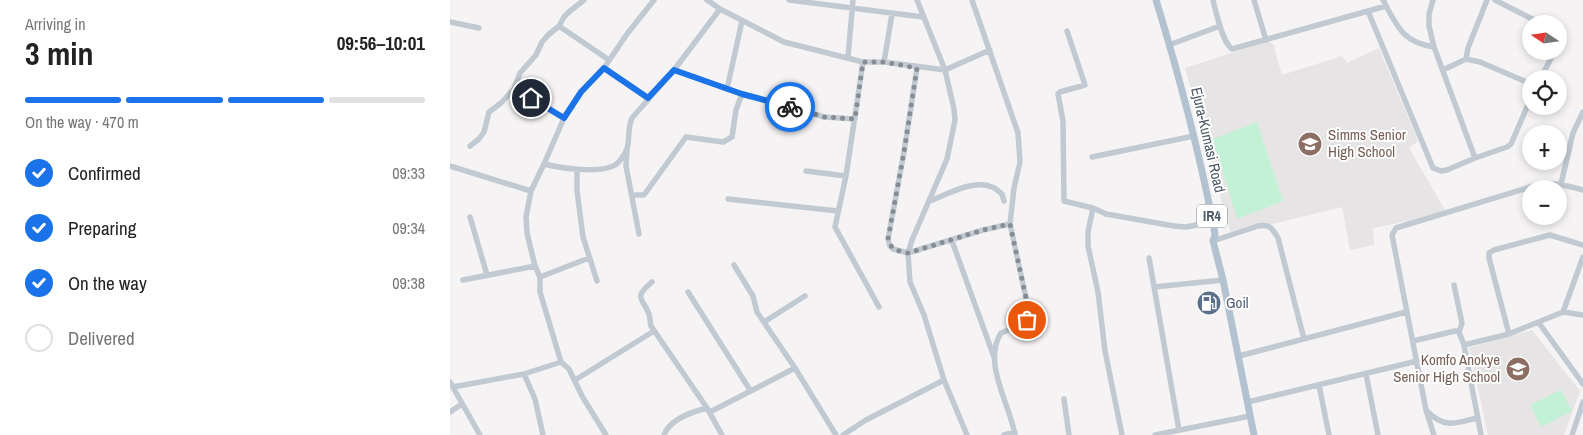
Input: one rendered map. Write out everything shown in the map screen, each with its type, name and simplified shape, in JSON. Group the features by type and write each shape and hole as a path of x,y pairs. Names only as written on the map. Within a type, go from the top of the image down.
{"main road":[{"name":"Ejura-Kumasi Road","path":"1156,0 1182,86 1194,136 1213,222 1215,235 1213,241 1224,280 1254,435"}],"street":[{"path":"470,146 484,132 489,112 501,103 514,89 522,69 536,55 542,42 559,26 564,17 584,0"},
{"path":"606,435 582,396 569,369 561,362 540,292 540,277 535,266 527,233 526,217 530,191 564,118 581,92 604,68 627,34 654,0"},
{"path":"707,0 720,9 784,42 863,62 884,62 917,68 946,70 990,50"},
{"path":"789,0 923,17"},
{"path":"848,57 853,0"},
{"path":"917,0 946,70 955,120 947,159 908,253 910,282 924,316 944,380 967,435"},
{"path":"972,0 1018,133 1020,162 1014,188 1010,224 1028,307 1028,315 1024,324 1001,333 996,343 997,379 1015,433 1004,435"},
{"path":"1213,0 1220,26 1228,45 1232,49 1368,11 1385,3 1400,30 1407,38 1419,45 1434,47"},
{"path":"1254,0 1266,40"},
{"path":"1433,0 1429,14 1429,26 1434,47 1475,158"},
{"path":"1466,59 1468,48 1487,0"},
{"path":"1495,0 1524,15"},
{"path":"638,234 626,166 628,127 632,118 674,70 720,9"},
{"path":"1368,11 1434,168 1440,171 1447,170 1507,147 1511,144 1524,115"},
{"path":"884,62 892,14"},
{"path":"727,89 742,21"},
{"path":"450,22 479,28"},
{"path":"559,26 610,60"},
{"path":"1169,44 1220,26"},
{"path":"1067,31 1085,85 1058,94 1062,122 1064,201 1116,216 1174,226 1186,227 1213,222"},
{"path":"1443,70 1466,59 1480,62 1522,80"},
{"path":"863,62 846,176 835,227 879,306"},
{"path":"604,68 648,98"},
{"path":"917,68 888,239 890,246 893,249 908,253 983,230 1010,224"},
{"path":"674,70 742,94 824,117 855,119"},
{"path":"514,89 564,118"},
{"path":"632,195 644,196 686,137 723,142 732,136 736,110 742,94"},
{"path":"1562,180 1573,133 1583,112"},
{"path":"1092,157 1194,136"},
{"path":"544,164 578,171 609,167 616,164 627,149"},
{"path":"450,166 530,191"},
{"path":"578,171 577,191 583,237 597,281"},
{"path":"806,171 846,176"},
{"path":"930,201 969,186 992,187 1002,194 1004,201"},
{"path":"1567,186 1583,190"},
{"path":"1434,435 1426,410 1392,235 1396,228 1522,190"},
{"path":"728,199 838,212"},
{"path":"1092,208 1088,246 1098,292 1105,351 1122,435"},
{"path":"470,217 487,275"},
{"path":"1213,241 1258,226 1266,225 1273,229 1278,238 1304,339"},
{"path":"1510,334 1489,253 1550,235 1583,245"},
{"path":"952,241 995,361"},
{"path":"1563,312 1583,257"},
{"path":"540,277 590,258"},
{"path":"1149,258 1176,432"},
{"path":"734,265 753,296 757,312 795,368 836,435"},
{"path":"462,280 535,266"},
{"path":"1154,287 1224,280"},
{"path":"652,282 642,291 640,296 649,314 651,326 708,410 722,435"},
{"path":"1454,285 1462,323 1459,332 1464,345 1481,435"},
{"path":"688,292 750,390"},
{"path":"764,322 804,296"},
{"path":"1238,356 1406,312"},
{"path":"1464,345 1510,334 1563,312 1583,315"},
{"path":"1539,323 1583,384"},
{"path":"575,380 654,331"},
{"path":"1413,341 1445,333 1459,332"},
{"path":"1248,402 1417,361"},
{"path":"480,435 451,385 524,374 561,362"},
{"path":"664,435 668,428 684,416 708,410 795,368"},
{"path":"524,374 535,399 543,435"},
{"path":"1366,374 1378,435"},
{"path":"843,435 866,420 944,380"},
{"path":"1319,386 1329,435"},
{"path":"1064,399 1069,435"},
{"path":"1572,435 1583,402"},
{"path":"450,412 462,404"},
{"path":"1426,410 1436,420 1445,423 1452,424 1477,418"},
{"path":"1155,435 1250,416"}],"shaded area":[{"name":"Simms Senior High School","path":"1268,41 1273,44 1282,75 1342,56 1347,63 1379,48 1418,141 1409,148 1445,210 1413,220 1373,228 1374,245 1350,250 1342,207 1231,234 1185,68"},
{"name":"Komfo Anokye Senior High School","path":"1532,330 1580,391 1564,435 1488,435 1469,348"}],"green space":[{"path":"1257,122 1283,201 1237,219 1213,139"},
{"path":"1561,390 1572,411 1541,427 1530,405"}],"way so far":[{"path":"790,107 824,117 855,119 863,62 884,62 917,68 888,239 890,246 898,251 908,253 983,230 1010,224 1016,244 1028,307 1027,320"}],"place":[{"name":"Simms Senior High School","path":"1310,144"},
{"name":"Goil","path":"1209,303"},
{"name":"Komfo Anokye Senior High School","path":"1518,369"}],"route":[{"path":"531,98 564,118 581,92 604,68 648,98 674,70 742,94 790,107"}]}
